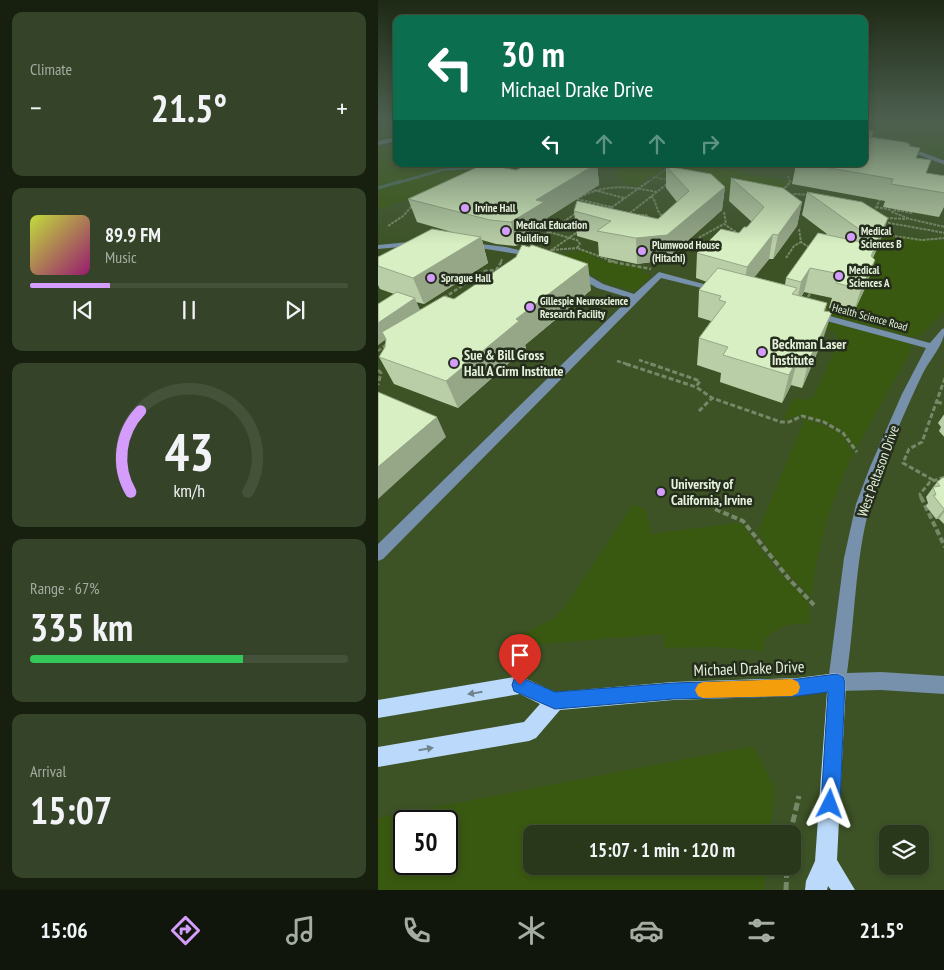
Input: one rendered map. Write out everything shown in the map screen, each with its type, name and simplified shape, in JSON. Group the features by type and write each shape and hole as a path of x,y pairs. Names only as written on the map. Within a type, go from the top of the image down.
{"main road":[{"name":"Michael Drake Drive","path":"378,709 520,685 555,701 673,691 797,687 837,682"},
{"path":"816,890 817,880 826,863 837,682"},
{"path":"378,757 529,731 555,701"},
{"path":"826,863 844,890"}],"street":[{"path":"378,247 433,243"},
{"path":"452,243 520,251 542,257"},
{"path":"562,265 600,286 636,297"},
{"path":"378,554 658,275 723,290"},
{"name":"Health Science Road","path":"800,311 931,346"},
{"name":"West Peltason Drive","path":"837,682 844,645 848,577 860,517 906,396 931,346 944,331"},
{"name":"Michael Drake Drive","path":"837,682 881,681 944,686"}],"path":[{"path":"606,211 668,167"},
{"path":"778,195 791,181 788,176"},
{"path":"620,226 632,210 672,181 653,177"},
{"path":"571,201 594,190 621,185 657,192"},
{"path":"594,190 624,198"},
{"path":"790,198 794,194 805,193 834,197"},
{"path":"870,219 883,194"},
{"path":"651,196 654,199 655,208 666,219 656,222"},
{"path":"577,199 611,207"},
{"path":"388,226 403,216 415,203"},
{"path":"496,270 501,265 502,258 520,251 591,203"},
{"path":"876,207 912,213"},
{"path":"632,210 654,218 662,217"},
{"path":"892,210 894,214 944,227"},
{"path":"724,212 726,224 742,235"},
{"path":"619,217 642,215"},
{"path":"654,218 655,225"},
{"path":"885,218 910,219"},
{"path":"541,219 561,224"},
{"path":"568,219 575,220"},
{"path":"617,221 629,228"},
{"path":"878,221 944,233"},
{"path":"694,234 702,235 726,224"},
{"path":"646,229 655,225 658,226"},
{"path":"542,257 582,228"},
{"path":"622,229 652,230"},
{"path":"799,229 801,242"},
{"path":"549,232 570,237 580,244 577,248"},
{"path":"871,232 905,238 944,239"},
{"path":"702,235 700,239 711,244"},
{"path":"801,242 815,250"},
{"path":"786,258 794,246 801,242"},
{"path":"552,250 577,248 608,261 641,266 653,270 658,275"},
{"path":"439,302 484,271 501,271"},
{"path":"800,311 814,288"},
{"path":"378,351 393,340"},
{"path":"640,360 700,381 696,387"},
{"path":"617,361 696,387 712,398 781,422 805,416 838,430 857,452"},
{"path":"378,370 381,373 378,385"},
{"path":"933,480 903,463 909,449 922,442 944,378"},
{"path":"699,411 712,398"},
{"path":"937,402 944,404"},
{"path":"944,477 933,480 925,485 920,494 924,507 939,531 944,547"},
{"path":"715,509 743,521 789,579 814,605"},
{"path":"792,825 799,796"},
{"path":"786,890 787,875"}],"shaded area":[{"name":"University of California, Irvine","path":"378,162 393,162 393,167 868,167 868,162 944,162 944,890 378,890"},
{"path":"378,162 393,162 393,167 501,167 494,175 441,188 378,210"},
{"path":"665,167 652,176 650,175 638,186 627,184 624,179 615,176 615,172 622,168"},
{"path":"672,167 710,167 789,181 774,199 658,177"},
{"path":"884,235 944,241 944,312 923,334 914,337 805,309 806,303 848,314"},
{"path":"584,251 603,261 645,269 650,271 643,270 641,272 651,275 636,291 606,283 589,273 550,256"},
{"path":"827,321 909,343 911,350 856,449 843,431 830,424 803,414 783,420 794,398 806,400 814,396 839,341 836,333 823,328"},
{"path":"805,418 838,431 844,437 853,454 826,522 814,575 812,594 809,595 775,560 758,532"},
{"path":"633,504 646,510 651,534 736,523 742,524 776,569 809,603 809,625 796,624 779,629 764,640 764,651 714,647 664,648 663,634 516,646 514,637 554,619 565,606"},
{"path":"753,746 775,788 771,825 523,825 523,875 765,875 764,890 378,890 378,818 393,815 393,875 458,875 458,810 420,810"}],"building":[{"path":"868,162 930,162 926,173 945,176 945,193 891,184 893,179 824,167 868,167"},
{"path":"477,167 500,167 516,170 522,167 591,167 536,200 544,202 511,222 490,220 408,199"},
{"path":"667,167 711,174 725,187 667,235 636,238 597,231 611,221 574,211 577,201 658,219 689,191"},
{"path":"731,178 783,188 802,202 778,235 773,234 747,267 697,253 721,229 739,233 744,227 747,227 764,207"},
{"path":"807,192 862,202 888,218 877,242"},
{"path":"432,229 481,237 413,278 378,266 378,257"},
{"path":"818,233 876,245 871,256 875,260 861,289 836,283 840,274 810,268 801,282 786,278"},
{"path":"522,245 529,247 532,245 588,264 516,319 519,321 446,381 379,357 385,347 386,339 382,332 444,296 454,299 516,257"},
{"path":"718,268 797,288 792,294 827,303 824,311 832,312 809,360 798,357 789,375 723,355 728,347 699,338 726,302 719,300 721,296 699,290"},
{"path":"397,292 415,298 378,323 378,304"},
{"path":"378,392 437,417 378,467"},
{"path":"945,477 944,509 933,495 936,495 933,487 940,486 937,482"}],"waterway":[{"path":"397,183 442,170 477,167"},
{"path":"378,188 402,181"}],"slow traffic":[{"path":"703,690 792,687"}],"place":[{"name":"Irvine Hall","path":"465,208"},
{"name":"Medical Education Building","path":"506,231"},
{"name":"Medical Sciences B","path":"851,237"},
{"name":"Plumwood House (Hitachi)","path":"642,251"},
{"name":"Medical Sciences A","path":"839,276"},
{"name":"Sprague Hall","path":"431,278"},
{"name":"Gillespie Neuroscience Research Facility","path":"530,307"},
{"name":"Beckman Laser Institute","path":"762,352"},
{"name":"Sue & Bill Gross Hall A Cirm Institute","path":"454,363"},
{"name":"University of California, Irvine","path":"661,492"}],"route":[{"path":"520,685 555,701 673,691 797,687 837,682 830,804"}]}
